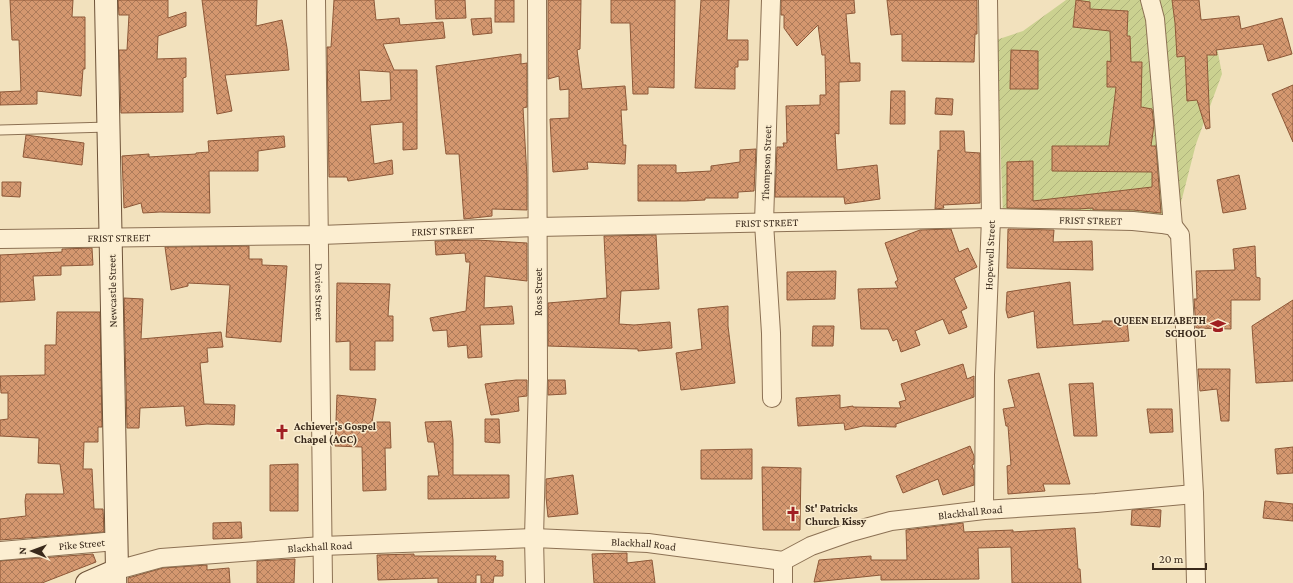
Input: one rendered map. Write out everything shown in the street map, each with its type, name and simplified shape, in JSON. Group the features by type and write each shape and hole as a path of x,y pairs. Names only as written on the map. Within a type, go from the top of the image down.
{"street":[{"name":"Newcastle Street","path":"106,0 117,577"},
{"name":"Davies Street","path":"316,0 323,583"},
{"name":"Ross Street","path":"535,583 534,538 538,379 537,0"},
{"name":"Thompson Street","path":"771,0 764,223 771,333 772,398"},
{"name":"Hopewell Street","path":"984,510 985,375 991,218 988,0"},
{"path":"1150,0 1155,19 1173,226 1180,235 1194,494 1196,583"},
{"name":"FRIST STREET","path":"0,239 320,236 537,227 991,218 1133,221 1173,226"},
{"name":"Blackhall Road","path":"87,583 117,577 161,558 322,546 534,538 648,543 784,562 811,546 851,532 891,521 984,510 1096,503 1194,494"},
{"name":"Pike Street","path":"0,551 116,541"},
{"path":"783,583 784,562"}],"lane":[{"path":"0,130 109,127"}],"green space":[{"path":"1066,0 1184,0 1214,32 1222,74 1196,144 1177,218 1003,215 1000,137 993,41 1023,31"}],"building":[{"path":"10,0 73,0 72,17 85,17 85,69 83,69 81,96 37,91 37,104 0,105 0,92 21,91 19,40 12,40"},
{"path":"118,0 168,0 168,18 186,12 186,26 158,36 157,59 186,58 186,77 183,78 183,112 121,113 119,50 127,50 129,15 119,15"},
{"path":"202,0 257,0 256,26 282,20 287,48 289,70 225,75 232,111 217,114"},
{"path":"334,0 374,0 376,20 399,18 400,25 443,22 445,38 383,44 394,70 417,70 417,149 403,150 403,122 370,125 374,164 392,160 393,174 348,181 347,177 329,177 327,47 331,47","holes":["359,70 390,72 391,100 361,102"]},
{"path":"435,0 465,0 466,18 436,19"},
{"path":"495,0 514,0 514,22 495,22"},
{"path":"548,0 581,0 580,49 577,50 582,89 625,86 627,110 621,110 623,145 626,145 625,164 587,162 588,169 553,172 550,119 569,118 569,89 560,90 559,76 548,79"},
{"path":"611,0 675,0 674,88 648,87 648,94 633,94 630,23 611,23"},
{"path":"701,0 729,0 727,40 748,40 748,60 738,60 738,67 735,67 735,89 695,88"},
{"path":"781,0 854,0 855,13 846,14 850,63 860,63 860,81 839,82 839,134 835,133 837,170 877,165 880,199 845,204 844,197 775,197 777,147 784,147 783,143 787,143 786,106 820,105 820,95 826,95 825,55 822,55 818,25 797,46 784,28 784,15 781,15"},
{"path":"887,0 977,0 977,34 975,34 974,62 902,61 902,34 891,35"},
{"path":"1076,0 1090,2 1090,9 1128,11 1127,36 1130,36 1131,62 1142,62 1141,107 1152,109 1154,125 1151,146 1156,146 1161,213 1133,210 1093,210 1093,208 1007,208 1007,162 1033,161 1033,201 1152,187 1152,172 1052,171 1052,146 1109,146 1116,87 1107,87 1107,61 1111,62 1110,31 1073,27"},
{"path":"1172,0 1199,0 1201,20 1239,16 1241,29 1282,18 1292,54 1268,61 1263,44 1216,50 1217,55 1207,55 1210,128 1206,129 1197,100 1187,101 1185,56 1177,57"},
{"path":"491,18 492,33 473,35 471,19"},
{"path":"1011,50 1038,51 1038,89 1010,89"},
{"path":"521,54 521,64 527,63 527,107 523,108 527,177 527,210 492,209 492,216 464,219 459,154 446,154 436,66"},
{"path":"1293,85 1293,142 1272,94"},
{"path":"891,91 905,91 905,124 890,124"},
{"path":"936,98 953,99 952,115 935,114"},
{"path":"940,131 964,131 965,152 980,153 980,203 943,205 944,208 935,209 938,150 940,151"},
{"path":"26,135 84,143 82,165 23,157"},
{"path":"284,136 285,147 258,151 258,171 209,171 210,213 143,213 141,203 124,208 122,156 149,154 149,157 196,154 209,152 208,141"},
{"path":"756,149 754,191 738,192 738,198 705,198 705,200 685,201 638,201 638,165 676,165 676,173 711,171 711,166 740,162 740,150"},
{"path":"1239,175 1246,209 1223,213 1217,180"},
{"path":"2,182 21,182 20,197 2,196"},
{"path":"951,229 959,252 968,248 977,267 954,278 967,308 961,311 967,327 949,334 943,319 915,331 920,345 901,352 897,339 893,341 888,329 861,329 858,289 898,288 895,282 898,280 885,243 920,230"},
{"path":"1008,229 1054,230 1053,242 1092,241 1093,270 1007,268"},
{"path":"656,235 659,289 621,291 619,324 634,325 670,322 672,348 638,351 638,349 548,346 548,303 607,298 604,236"},
{"path":"477,240 527,243 527,281 485,276 484,308 512,306 514,324 480,325 482,357 468,358 467,345 448,347 447,330 433,331 430,318 466,311 470,262 466,262 465,253 436,255 435,241"},
{"path":"249,246 249,259 262,259 262,265 287,266 281,342 226,337 230,285 188,283 188,286 171,290 165,247"},
{"path":"1255,246 1256,277 1260,278 1260,300 1231,300 1231,329 1196,328 1194,299 1197,299 1196,271 1235,270 1233,249"},
{"path":"92,248 93,265 61,266 61,275 33,276 35,300 0,302 0,255 62,252 62,249"},
{"path":"836,271 835,299 787,300 787,272"},
{"path":"1070,282 1073,325 1102,323 1102,321 1127,321 1129,341 1037,348 1034,311 1008,318 1006,310 1007,292"},
{"path":"337,283 390,284 388,316 393,316 393,341 375,341 375,370 350,370 350,341 336,342"},
{"path":"124,298 143,299 141,339 221,332 223,347 207,348 208,362 200,363 204,404 235,405 234,425 207,424 186,426 184,406 140,408 139,428 127,428"},
{"path":"1293,300 1293,381 1256,383 1252,326"},
{"path":"728,306 728,326 735,383 681,390 676,353 702,349 698,309"},
{"path":"57,312 100,312 102,427 98,427 98,442 84,442 83,469 92,469 94,509 103,509 104,532 0,540 0,519 26,516 26,494 64,494 60,464 38,463 39,438 0,436 0,420 8,419 8,393 1,393 0,376 45,375 45,345 56,345"},
{"path":"813,326 834,326 833,346 812,346"},
{"path":"963,364 967,379 974,376 974,397 896,424 896,427 863,426 845,430 844,423 798,426 796,398 840,395 840,408 853,406 901,408 899,402 906,400 901,384"},
{"path":"1198,369 1230,369 1229,421 1221,421 1217,389 1200,391"},
{"path":"1039,373 1070,484 1043,484 1045,491 1008,494 1007,466 1011,465 1008,426 1006,426 1003,409 1015,407 1008,380"},
{"path":"527,380 527,396 518,397 519,411 491,415 485,384"},
{"path":"548,380 565,380 566,394 548,395"},
{"path":"1093,383 1097,436 1074,436 1069,384"},
{"path":"337,395 376,399 372,422 390,422 391,448 385,448 386,490 363,491 362,447 335,446"},
{"path":"1147,409 1172,409 1173,432 1150,433"},
{"path":"485,419 499,419 500,443 485,442"},
{"path":"451,421 453,440 453,475 509,475 509,498 428,499 428,476 439,476 434,442 428,442 425,422"},
{"path":"970,446 974,456 974,464 972,465 974,472 974,485 943,495 938,479 903,493 896,476"},
{"path":"1293,447 1293,473 1277,474 1275,449"},
{"path":"752,449 752,479 701,479 701,450"},
{"path":"298,464 298,511 270,511 270,465"},
{"path":"762,467 801,468 800,530 763,530"},
{"path":"573,475 578,514 548,517 546,479"},
{"path":"1265,501 1293,504 1293,521 1263,518"},
{"path":"1132,510 1161,510 1160,527 1131,525"},
{"path":"241,522 242,538 213,539 213,523"},
{"path":"963,523 964,532 1013,530 1013,532 1075,528 1078,569 1080,569 1081,583 1012,583 1011,547 978,548 979,579 881,580 881,575 814,582 819,560 871,556 871,560 907,560 906,530"},
{"path":"627,553 627,563 652,560 655,583 594,583 592,554"},
{"path":"93,554 96,562 42,583 0,583 0,561"},
{"path":"414,554 414,556 496,556 495,560 503,561 503,576 494,576 493,583 481,583 481,575 476,575 476,583 438,583 438,578 378,580 377,555"},
{"path":"295,559 294,583 257,583 257,561"},
{"path":"207,565 207,570 229,568 230,583 128,583 128,578 163,568"}],"place":[{"name":"QUEEN ELIZABETH SCHOOL","path":"1218,326"},
{"name":"Achiever's Gospel Chapel (AGC)","path":"282,432"},
{"name":"St' Patricks Church Kissy","path":"793,514"}]}
